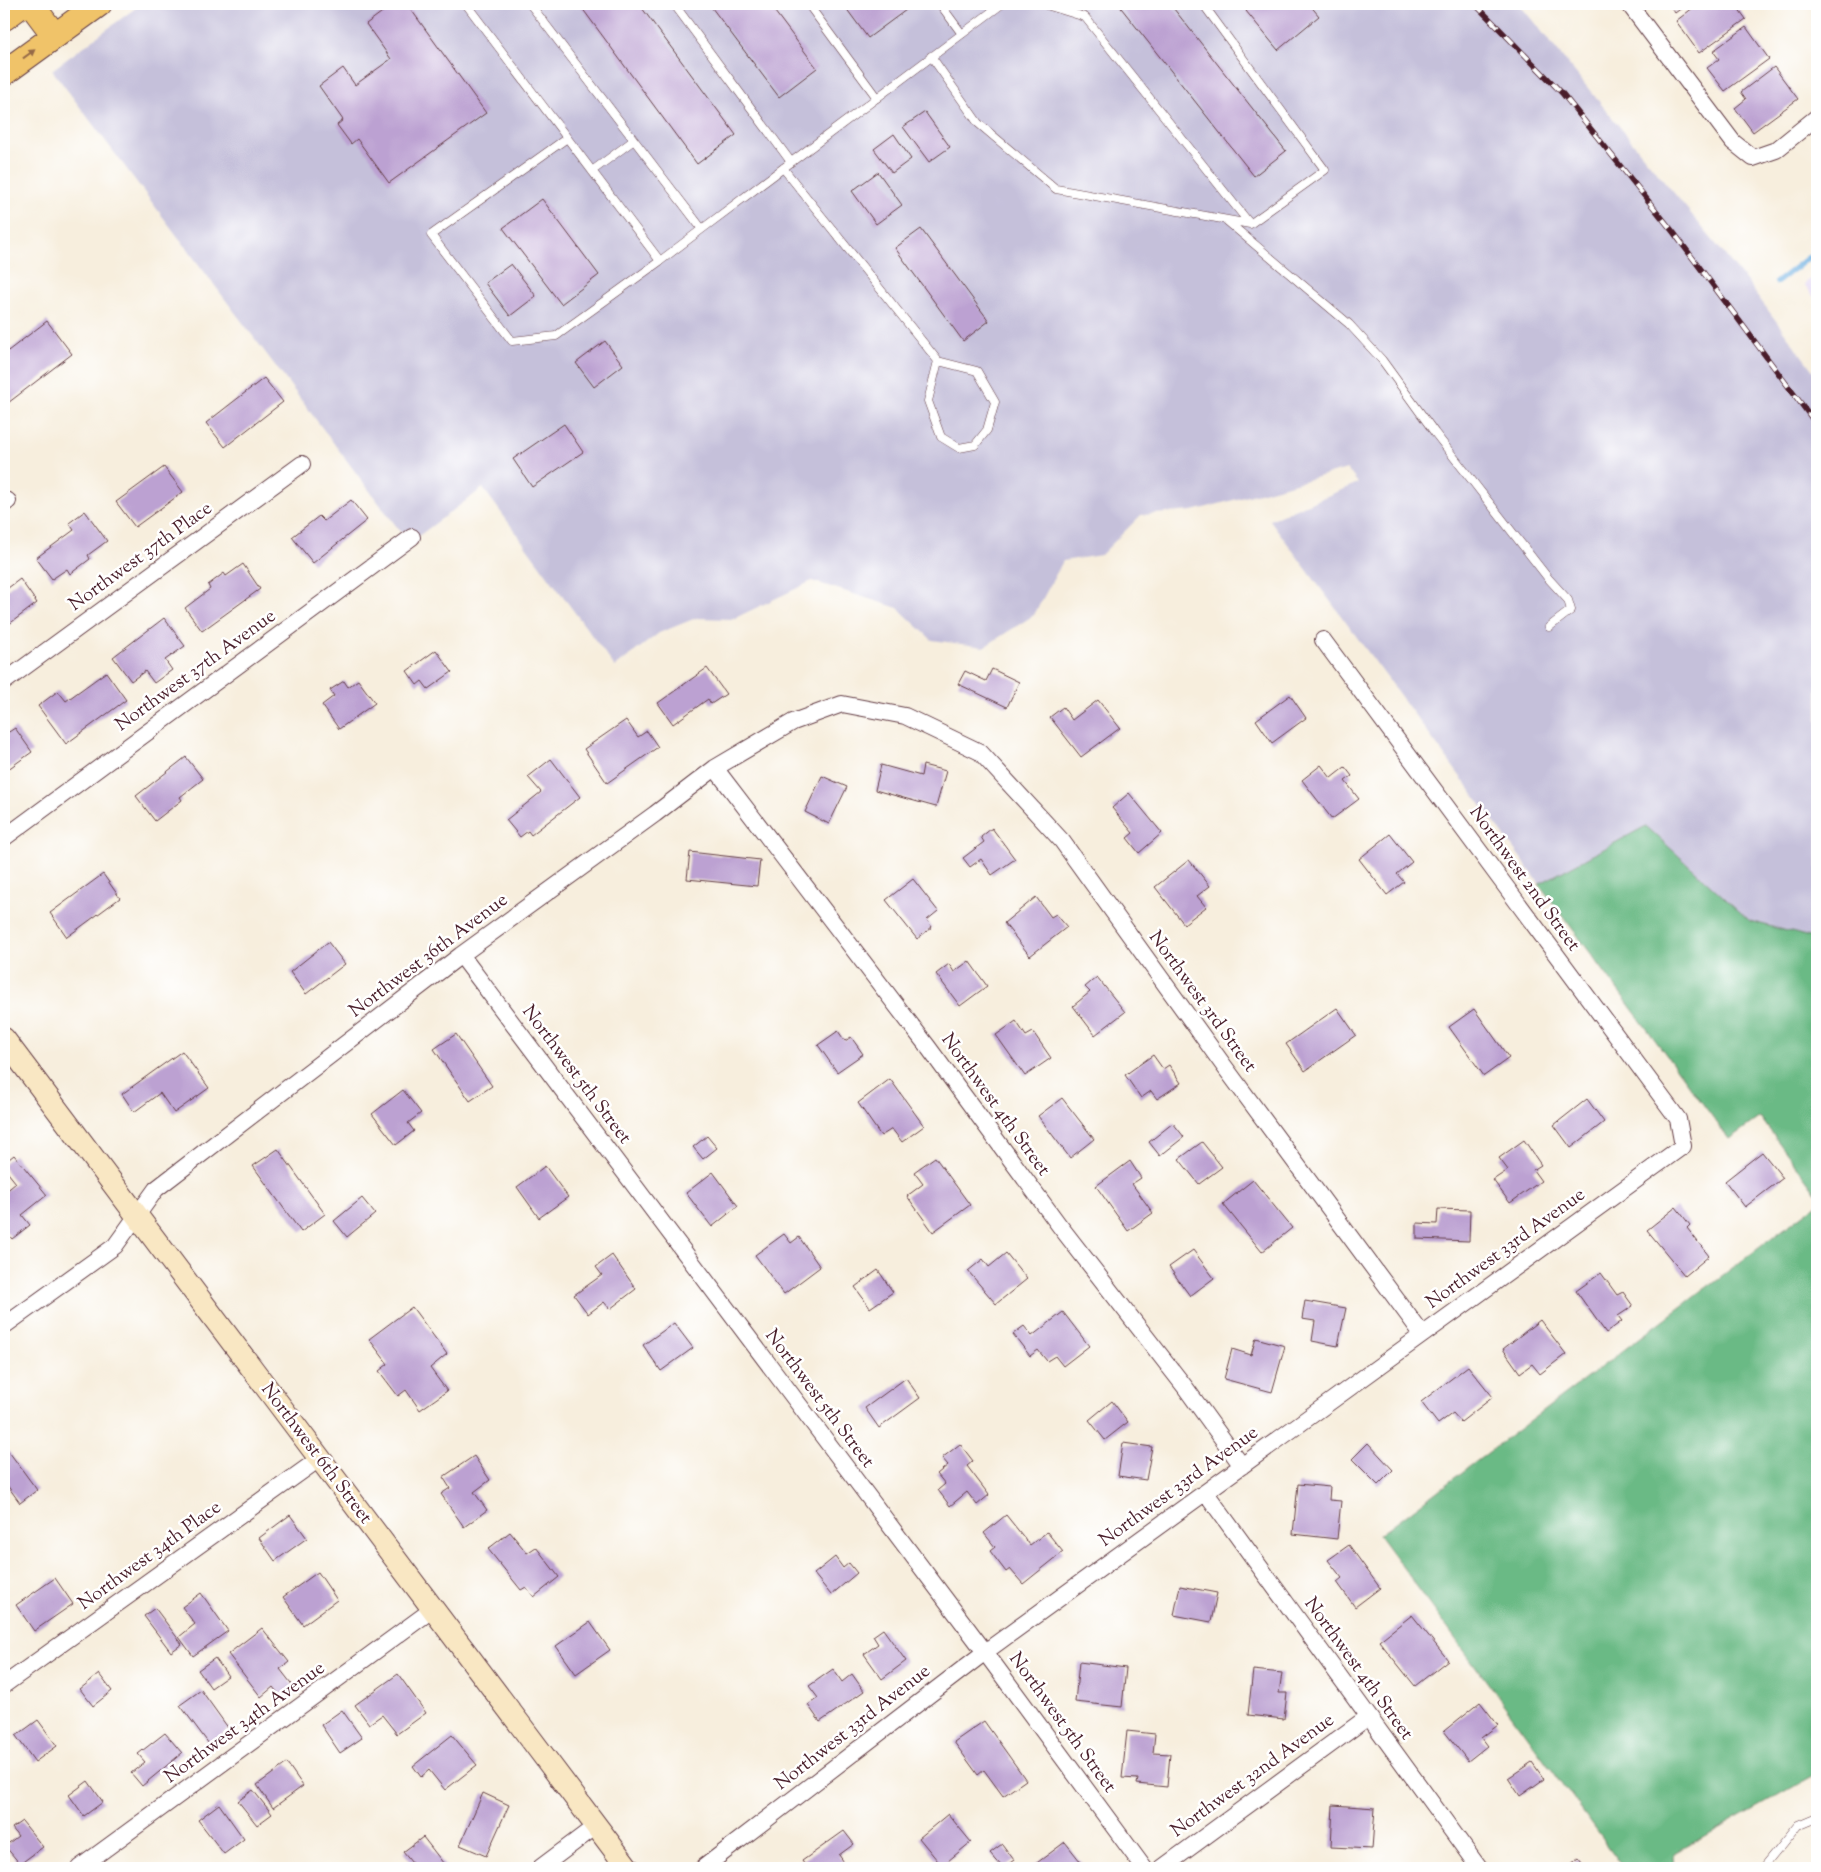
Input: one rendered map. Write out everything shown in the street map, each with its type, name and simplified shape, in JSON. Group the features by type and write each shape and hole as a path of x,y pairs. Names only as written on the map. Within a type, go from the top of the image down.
{"main road":[{"path":"4,18 23,4"},
{"path":"31,4 55,36"},
{"path":"4,73 99,4"},
{"name":"Northwest 6th Street","path":"4,1039 628,1868"}],"street":[{"path":"1629,4 1733,142 1752,158 1776,150 1817,117"},
{"name":"Northwest 37th Place","path":"4,682 302,464"},
{"name":"Northwest 37th Avenue","path":"4,838 412,537"},
{"name":"Northwest 2nd Street","path":"1323,640 1678,1119 1683,1146"},
{"name":"Northwest 36th Avenue","path":"4,1326 115,1246 156,1189 461,955 715,768 793,722 842,704 905,716 921,724"},
{"name":"Northwest 3rd Street","path":"921,724 980,752 1062,841 1224,1066 1422,1334"},
{"name":"Northwest 4th Street","path":"715,768 1242,1466"},
{"name":"Northwest 5th Street","path":"461,955 985,1652 1144,1868"},
{"name":"Northwest 33rd Avenue","path":"704,1868 985,1652 1683,1146"},
{"name":"Northwest 34th Place","path":"4,1686 320,1459"},
{"name":"Northwest 4th Street","path":"1206,1493 1478,1868"},
{"name":"Northwest 34th Avenue","path":"80,1868 433,1609"},
{"name":"Northwest 32nd Avenue","path":"1162,1868 1368,1717"},
{"path":"540,1868 596,1826"}],"lane":[{"path":"466,4 660,261"},
{"path":"530,4 702,229"},
{"path":"674,4 791,162"},
{"path":"808,4 877,98"},
{"path":"940,4 962,34"},
{"path":"567,138 432,235 512,340 556,336 660,261 1002,4"},
{"path":"1044,4 1085,17 1250,224"},
{"path":"932,56 978,123 1056,189 1250,224 1325,170 1203,4"},
{"path":"592,171 634,140"},
{"path":"783,168 938,361 977,371 995,402 987,430 975,445 959,448 941,437 928,402 938,361"},
{"path":"1226,220 1349,324 1382,360 1441,441 1548,578 1568,600 1571,610 1549,627"},
{"path":"1763,1868 1798,1825 1817,1817"}],"shaded area":[{"path":"141,4 1519,4 1747,282 1817,376 1817,1194 1760,1117 1729,1139 1270,520 1358,483 1347,469 1193,511 1141,515 1101,555 1063,561 1034,615 984,647 932,640 898,608 812,581 733,619 696,618 659,633 615,667 483,488 409,543 52,70"},
{"path":"1817,274 1817,301 1804,284"}],"green space":[{"path":"1646,826 1750,921 1817,939 1817,1194 1760,1117 1729,1139 1539,884"},
{"path":"1817,1204 1817,1773 1675,1853 1676,1868 1624,1868 1379,1535"}],"building":[{"path":"393,4 407,4 486,113 389,183 357,139 351,144 337,125 343,120 319,86 343,68 355,85 391,59 366,24"},
{"path":"579,4 639,4 736,135 697,164"},
{"path":"709,4 769,4 817,68 779,97"},
{"path":"843,4 902,4 906,10 868,38"},
{"path":"1118,4 1170,4 1286,151 1254,176"},
{"path":"1255,4 1309,4 1319,16 1278,50 1246,11"},
{"path":"1669,4 1687,4 1675,13"},
{"path":"1698,4 1735,4 1746,19 1699,53 1676,21"},
{"path":"1746,27 1769,59 1725,91 1707,68 1719,59 1713,51"},
{"path":"1774,67 1798,99 1753,132 1735,108 1746,99 1741,92"},
{"path":"925,112 950,147 929,162 903,127"},
{"path":"894,134 911,159 892,173 874,149"},
{"path":"878,172 902,205 876,224 852,191"},
{"path":"542,199 599,275 561,304 503,228"},
{"path":"921,229 989,321 963,341 895,248"},
{"path":"511,264 536,296 510,316 485,283"},
{"path":"47,321 72,354 4,406 4,354"},
{"path":"605,341 623,365 594,387 576,363"},
{"path":"264,378 283,402 225,447 206,423"},
{"path":"564,424 583,452 532,487 513,459"},
{"path":"164,467 183,492 135,527 116,502"},
{"path":"351,500 367,520 313,563 292,537 319,516 324,521"},
{"path":"85,511 107,541 88,555 90,559 70,574 67,569 52,579 36,558 74,530 69,523"},
{"path":"243,564 260,589 202,631 185,608 210,589 208,585 224,573 226,576"},
{"path":"20,579 37,603 4,628 4,591"},
{"path":"164,618 185,646 165,660 172,670 154,683 145,671 131,681 113,657"},
{"path":"436,650 452,672 428,689 422,681 417,685 407,671"},
{"path":"707,668 726,694 711,704 708,699 673,724 658,703"},
{"path":"992,669 1019,682 1007,707 958,684 965,671 986,681"},
{"path":"106,672 126,700 66,744 38,706 58,691 66,701"},
{"path":"358,680 375,703 339,729 322,705 334,696 330,690 344,681 348,687"},
{"path":"1290,695 1306,718 1272,743 1256,720"},
{"path":"1098,700 1120,728 1081,757 1050,717 1063,707 1072,720"},
{"path":"626,720 638,737 647,731 658,747 607,783 584,749"},
{"path":"15,728 32,752 4,772 4,735"},
{"path":"186,757 203,779 180,797 182,800 155,821 136,796"},
{"path":"551,759 580,797 531,835 528,831 520,837 506,820 541,792 528,777"},
{"path":"881,765 921,776 923,765 946,771 936,807 875,790"},
{"path":"1321,765 1331,778 1345,767 1352,776 1345,781 1359,799 1332,819 1302,780"},
{"path":"822,776 847,787 829,824 805,812"},
{"path":"1129,793 1162,833 1139,853 1127,838 1133,833 1112,808"},
{"path":"992,828 1015,859 992,875 981,859 970,867 963,858 984,842 981,837"},
{"path":"1390,834 1412,862 1397,874 1404,882 1387,895 1359,859"},
{"path":"690,852 760,860 757,886 687,879"},
{"path":"1189,860 1210,886 1197,896 1206,907 1184,924 1155,887"},
{"path":"103,874 120,898 67,937 50,913"},
{"path":"913,879 938,911 927,920 932,927 917,939 886,900"},
{"path":"1036,897 1051,917 1056,914 1067,927 1030,956 1004,923"},
{"path":"328,942 345,964 306,994 290,972"},
{"path":"969,961 987,986 960,1006 936,974 949,964 954,972"},
{"path":"1097,977 1125,1012 1095,1035 1073,1006 1090,992 1085,987"},
{"path":"1337,1008 1356,1035 1305,1071 1286,1044"},
{"path":"1474,1009 1509,1058 1484,1076 1449,1027"},
{"path":"1016,1021 1026,1036 1033,1032 1051,1058 1025,1076 996,1035"},
{"path":"838,1031 845,1041 851,1037 863,1054 837,1072 818,1045"},
{"path":"456,1034 492,1086 470,1101 434,1049"},
{"path":"182,1051 209,1088 174,1113 160,1093 134,1112 122,1094"},
{"path":"1153,1055 1163,1069 1169,1065 1181,1083 1157,1099 1151,1091 1141,1098 1125,1075"},
{"path":"890,1079 924,1126 902,1142 892,1129 881,1136 858,1103"},
{"path":"403,1090 421,1113 408,1123 414,1131 396,1145 372,1114"},
{"path":"1062,1098 1094,1139 1070,1158 1038,1116"},
{"path":"1587,1099 1604,1122 1571,1148 1554,1125"},
{"path":"1173,1123 1184,1137 1160,1156 1149,1142"},
{"path":"707,1136 717,1148 703,1159 693,1147"},
{"path":"1524,1140 1541,1165 1533,1170 1541,1181 1510,1203 1493,1180 1508,1170 1499,1158"},
{"path":"1202,1142 1222,1167 1199,1184 1179,1159"},
{"path":"278,1149 325,1214 301,1232 253,1166"},
{"path":"1762,1152 1783,1178 1745,1207 1725,1181"},
{"path":"14,1155 47,1195 22,1215 30,1225 12,1239 4,1229 4,1193 16,1183 4,1168 4,1163"},
{"path":"935,1157 970,1205 933,1232 907,1196 923,1184 914,1172"},
{"path":"1130,1161 1141,1178 1132,1184 1153,1213 1128,1231 1096,1186"},
{"path":"545,1166 568,1197 539,1218 517,1187"},
{"path":"713,1172 738,1206 712,1227 686,1193"},
{"path":"1253,1180 1292,1228 1262,1252 1223,1204"},
{"path":"362,1198 375,1214 347,1237 334,1221"},
{"path":"1676,1207 1690,1225 1687,1228 1709,1256 1685,1276 1647,1230"},
{"path":"1438,1209 1470,1210 1469,1241 1417,1239 1417,1223 1437,1224"},
{"path":"784,1234 791,1243 799,1237 820,1267 784,1294 755,1255"},
{"path":"1193,1250 1214,1278 1190,1296 1169,1267"},
{"path":"1006,1253 1027,1279 996,1304 968,1271 983,1259 989,1267"},
{"path":"612,1255 636,1289 610,1309 604,1302 588,1314 574,1295 602,1275 596,1267"},
{"path":"878,1270 893,1292 870,1308 855,1287"},
{"path":"1601,1273 1617,1295 1623,1292 1633,1306 1618,1316 1622,1321 1606,1333 1576,1291"},
{"path":"1305,1301 1346,1308 1338,1346 1312,1341 1315,1321 1302,1319"},
{"path":"412,1307 447,1354 430,1368 447,1391 420,1410 406,1390 398,1396 379,1371 388,1364 369,1339"},
{"path":"1063,1312 1089,1346 1063,1366 1055,1356 1047,1361 1038,1350 1030,1356 1013,1334 1024,1326 1032,1336"},
{"path":"1540,1320 1566,1354 1540,1374 1532,1364 1520,1373 1503,1349"},
{"path":"674,1323 693,1348 661,1371 643,1345"},
{"path":"1256,1338 1285,1346 1272,1392 1224,1379 1232,1349 1251,1355"},
{"path":"1468,1366 1493,1397 1461,1422 1453,1413 1438,1424 1421,1402"},
{"path":"906,1378 920,1398 879,1428 865,1408"},
{"path":"1112,1401 1128,1422 1105,1440 1089,1420"},
{"path":"1123,1443 1152,1447 1146,1480 1118,1476"},
{"path":"1368,1443 1393,1470 1378,1485 1352,1459"},
{"path":"960,1444 973,1461 967,1466 989,1495 977,1505 967,1492 950,1506 938,1490 945,1484 937,1474 948,1465 942,1458"},
{"path":"4,1445 37,1490 20,1503 4,1481"},
{"path":"474,1456 490,1480 474,1492 487,1510 464,1527 441,1494 450,1488 443,1477"},
{"path":"1298,1484 1330,1487 1329,1500 1341,1501 1337,1539 1293,1534"},
{"path":"290,1515 307,1538 275,1561 259,1538"},
{"path":"1006,1515 1030,1545 1047,1532 1063,1552 1023,1584 1010,1569 1006,1572 990,1551 995,1547 984,1533"},
{"path":"510,1532 527,1553 536,1547 559,1577 534,1597 526,1587 521,1590 488,1549"},
{"path":"1349,1545 1380,1588 1355,1607 1337,1582 1342,1578 1328,1560"},
{"path":"835,1557 843,1568 849,1563 857,1573 831,1595 814,1574"},
{"path":"318,1572 337,1600 303,1625 283,1597"},
{"path":"55,1578 73,1604 34,1631 16,1605"},
{"path":"1180,1586 1217,1593 1211,1622 1174,1615"},
{"path":"201,1593 228,1631 193,1656 179,1637 195,1624 182,1607"},
{"path":"155,1608 182,1644 171,1652 144,1616"},
{"path":"1412,1615 1448,1660 1415,1686 1379,1641"},
{"path":"590,1622 610,1650 576,1674 556,1646"},
{"path":"262,1628 289,1662 280,1669 294,1687 281,1697 273,1687 261,1697 228,1654"},
{"path":"883,1629 906,1661 882,1679 864,1654 878,1644 873,1636"},
{"path":"215,1658 228,1676 211,1688 198,1670"},
{"path":"1079,1662 1126,1668 1122,1707 1075,1702"},
{"path":"833,1669 842,1682 852,1674 864,1691 820,1722 808,1705 818,1698 809,1686"},
{"path":"1253,1670 1282,1673 1279,1693 1287,1693 1284,1719 1248,1715"},
{"path":"99,1674 112,1691 93,1706 80,1689"},
{"path":"398,1674 426,1713 397,1734 382,1715 369,1724 355,1705"},
{"path":"201,1690 229,1729 209,1744 180,1705"},
{"path":"1480,1702 1498,1725 1481,1738 1487,1746 1468,1761 1444,1731"},
{"path":"342,1710 362,1738 340,1753 321,1725"},
{"path":"38,1720 57,1746 35,1762 16,1736"},
{"path":"984,1721 1026,1780 1003,1796 984,1770 978,1775 954,1742"},
{"path":"1127,1731 1155,1734 1153,1753 1170,1754 1167,1787 1137,1784 1138,1779 1122,1778"},
{"path":"165,1733 182,1753 142,1786 131,1773 145,1762 138,1754"},
{"path":"452,1735 477,1765 445,1790 429,1770 421,1777 413,1766"},
{"path":"1532,1762 1544,1779 1520,1796 1508,1778"},
{"path":"287,1763 303,1786 273,1808 257,1785"},
{"path":"88,1781 103,1802 84,1816 69,1795"},
{"path":"253,1790 272,1814 257,1825 238,1801"},
{"path":"483,1793 509,1805 486,1856 460,1845"},
{"path":"219,1804 244,1839 224,1854 198,1820"},
{"path":"1333,1805 1375,1808 1372,1849 1331,1847"},
{"path":"948,1814 971,1842 942,1866 919,1838"},
{"path":"22,1821 43,1847 20,1864 5,1846 18,1836 12,1828"},
{"path":"844,1831 854,1844 839,1855 848,1868 807,1868 802,1861"},
{"path":"423,1837 447,1868 416,1868 403,1852"},
{"path":"1065,1842 1084,1866 1081,1868 1030,1868"},
{"path":"1002,1844 1014,1860 1003,1868 990,1853"},
{"path":"1578,1859 1585,1868 1566,1868"}],"waterway":[{"path":"1777,282 1817,251"}],"railway":[{"path":"1475,4 1562,93 1674,233 1817,425"}]}
